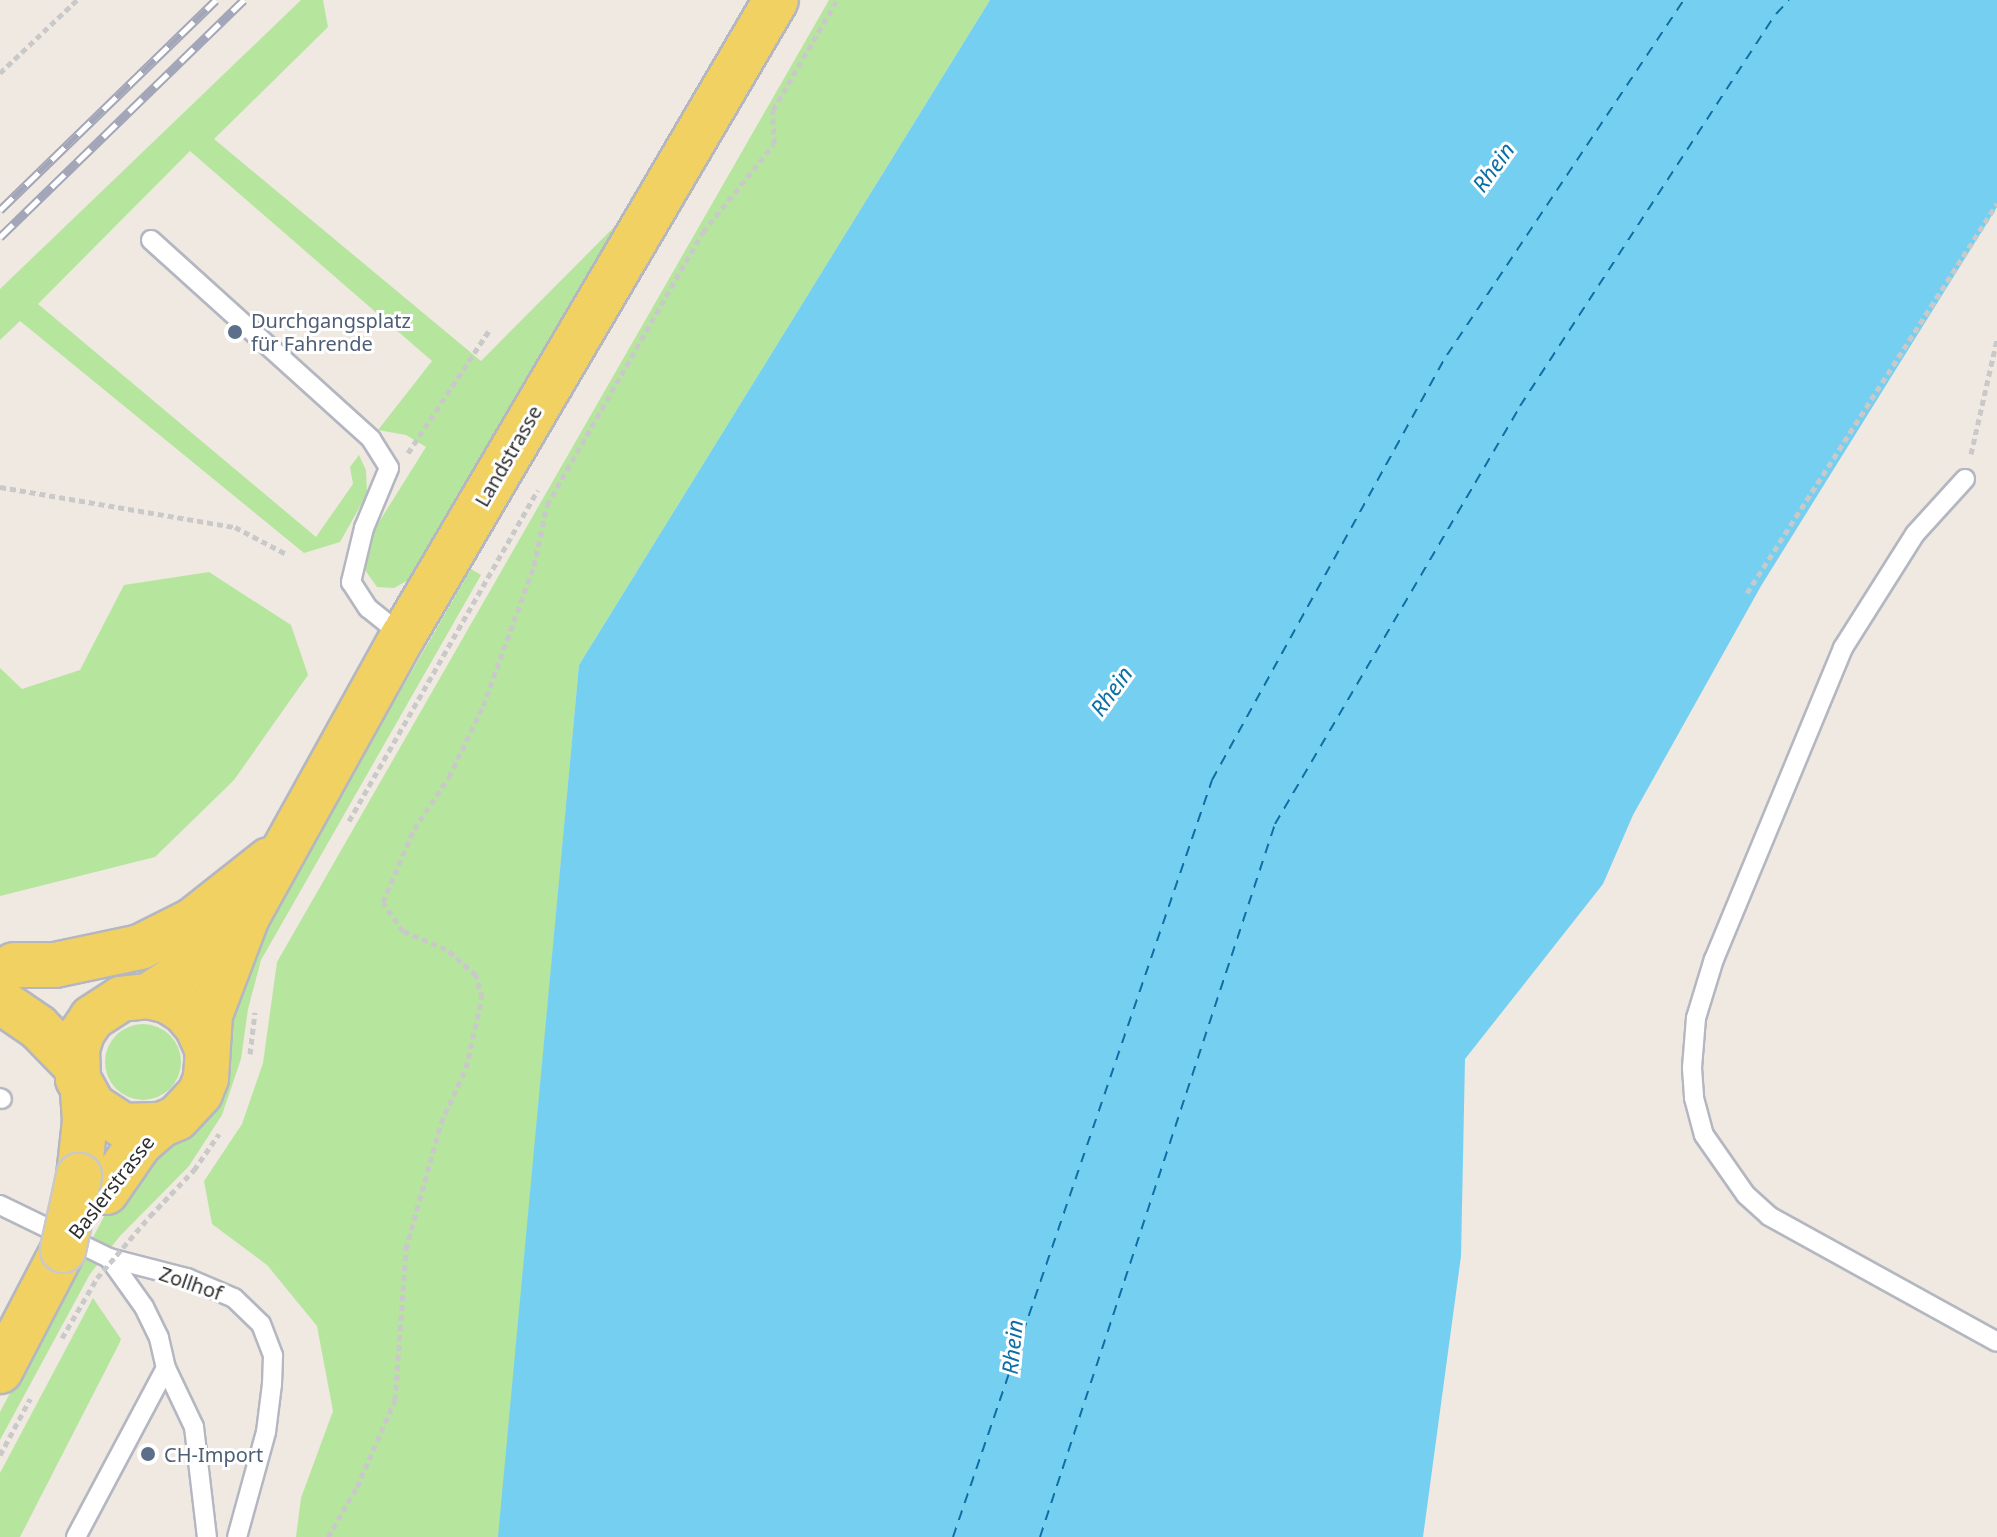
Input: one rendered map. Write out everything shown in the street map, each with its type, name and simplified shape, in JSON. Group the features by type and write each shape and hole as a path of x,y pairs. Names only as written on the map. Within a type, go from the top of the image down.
{"main road":[{"name":"Landstrasse","path":"205,1044 210,1015 247,917 293,841 403,636 776,0"},
{"path":"5,975 140,947 192,921 293,841"},
{"name":"Landstrasse","path":"134,998 198,963 247,917"},
{"path":"5,975 61,987 168,1001 184,1011 197,1026 205,1044 207,1069 200,1093 177,1118 161,1125 124,1126 93,1106 79,1079 38,1027 5,975"},
{"path":"79,1079 82,1033 92,1018 134,998"},
{"name":"Baslerstrasse","path":"79,1079 92,1184"},
{"name":"Baslerstrasse","path":"0,1371 44,1330 63,1250 92,1184 161,1125"}],"lane":[{"path":"151,240 371,439 389,468 364,528 351,582 368,608 403,636"},
{"path":"1965,479 1915,534 1843,648 1714,959 1696,1018 1692,1068 1694,1098 1704,1135 1746,1195 1769,1216 1997,1342"},
{"name":"Zollhof","path":"0,1205 109,1258 187,1278 234,1298 261,1324 273,1356 272,1384 266,1432 237,1537"},
{"path":"109,1258 144,1307 159,1338 166,1368 194,1427 207,1537"},
{"path":"76,1537 166,1368"}],"path":[{"path":"0,73 77,0"},
{"path":"328,1537 357,1487 395,1400 406,1249 441,1123 466,1068 482,998 476,975 446,949 403,931 383,902 414,829 449,777 483,706 506,635 534,566 547,505 703,232 774,144 773,110 837,0"},
{"path":"1747,593 1997,203"},
{"path":"389,468 406,457 490,329"},
{"path":"1965,479 1997,340"},
{"path":"348,823 542,483"},
{"path":"0,487 235,527 288,555"},
{"path":"249,1062 259,999"},
{"path":"44,1330 97,1278 194,1170 220,1133"}],"green space":[{"path":"301,0 323,0 328,27 214,139 481,361 630,211 419,574 394,588 377,587 365,570 374,530 426,447 406,435 378,430 432,361 190,151 38,304 316,537 353,484 350,467 359,455 366,470 367,494 340,542 304,553 20,321 0,340 0,289"},
{"path":"829,0 990,0 579,665 499,1537 296,1537 301,1498 333,1411 317,1326 267,1265 212,1224 204,1181 242,1124 263,1063 277,962"},
{"path":"471,569 481,575 261,960 248,1009 241,1059 222,1115 189,1166 120,1236 90,1274 0,1440 0,1412 115,1196 151,1150 232,982"},
{"path":"209,572 291,625 308,675 234,780 155,857 0,896 0,668 22,689 80,670 124,585"},
{"path":"136,1024 150,1024 164,1030 175,1041 181,1062 178,1077 170,1089 150,1100 136,1100 122,1094 111,1083 105,1069 105,1055 111,1041 122,1030"},
{"path":"93,1298 121,1339 20,1537 0,1537 0,1473"}],"water":[{"name":"Rhein","path":"990,0 1997,0 1997,207 1761,586 1633,815 1603,884 1465,1059 1461,1256 1423,1537 498,1537 579,665"}],"ferry route":[{"path":"953,1537 1212,780 1447,355 1684,0"},
{"path":"1040,1537 1275,824 1520,406 1776,14 1789,0"}],"railway":[{"path":"0,210 216,0"},
{"path":"0,237 244,0"}],"place":[{"name":"Durchgangsplatz für Fahrende","path":"235,332"},
{"name":"CH-Import","path":"148,1454"}]}
